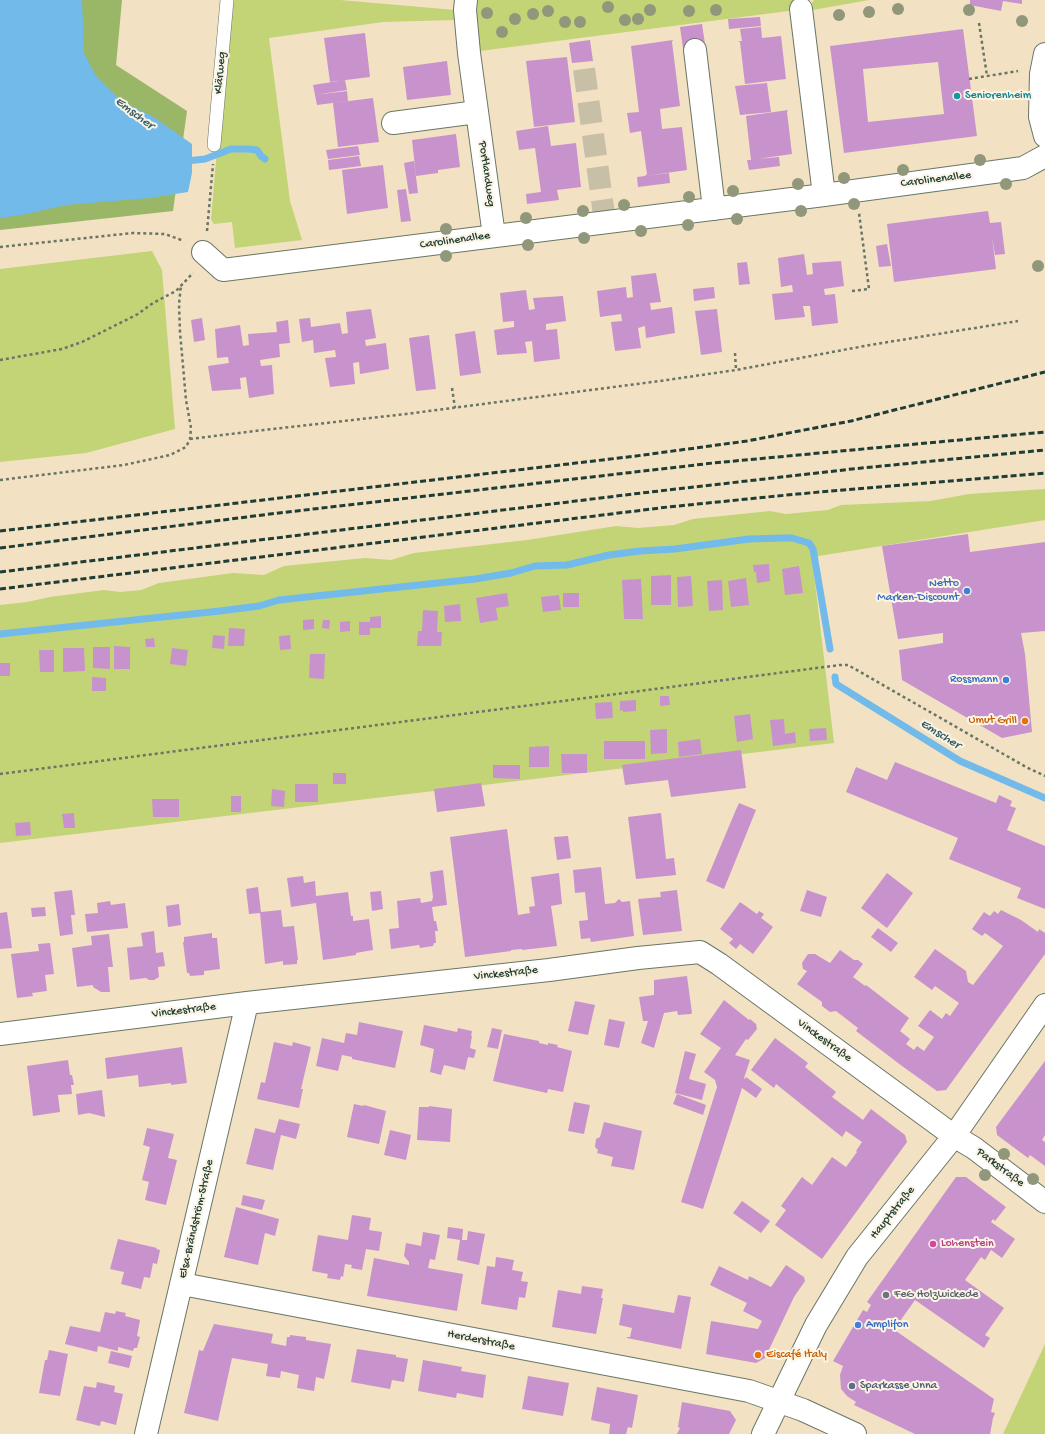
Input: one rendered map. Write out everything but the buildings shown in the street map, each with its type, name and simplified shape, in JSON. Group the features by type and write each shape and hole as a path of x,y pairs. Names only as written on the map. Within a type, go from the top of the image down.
{"street":[{"name":"Portlandweg","path":"466,0 465,10 469,53 494,236"},
{"path":"801,10 824,195"},
{"path":"695,50 714,208"},
{"path":"1043,64 1040,117 1045,136"},
{"path":"393,123 477,112"},
{"name":"Carolinenallee","path":"203,252 223,270 824,195 1023,168 1045,156"},
{"name":"Vinckestraße","path":"0,1034 247,1003 700,952 954,1136"},
{"name":"Elsa-Brändström-Straße","path":"146,1434 247,1003"},
{"name":"Hauptstraße","path":"763,1434 816,1325 858,1257 954,1136 1045,1005"},
{"name":"Parkstraße","path":"954,1136 974,1148 1045,1202"},
{"name":"Herderstraße","path":"182,1284 749,1391 779,1401 855,1434"}],"lane":[{"name":"Klärweg","path":"214,145 227,0"}],"path":[{"path":"979,23 986,76"},
{"path":"970,79 1021,70 1043,64"},
{"path":"0,360 71,347 138,314 153,303 176,291 193,273 203,252 209,218 213,165"},
{"path":"852,291 869,289 856,190"},
{"path":"0,247 133,233 165,234 187,242 203,252"},
{"path":"0,480 102,468 142,461 170,455 186,447 190,439 191,428 186,400 180,332 179,304 181,285"},
{"path":"190,439 455,408 736,370 835,353 870,345 1018,321"},
{"path":"735,353 736,370"},
{"path":"452,388 455,408"},
{"path":"0,774 848,665 1026,767 1045,776"}],"green space":[{"path":"0,0 122,0 116,65 187,111 173,211 0,230"},
{"path":"230,0 340,0 455,10 455,20 383,22 269,38 290,201 302,240 235,248 232,222 214,224 211,219"},
{"path":"478,0 803,0 796,10 480,51 476,22"},
{"path":"814,0 869,0 807,11"},
{"path":"152,251 162,270 175,429 86,453 0,462 0,269"},
{"path":"1045,489 1045,520 812,557 834,743 0,843 0,605 104,590 120,592 141,590 159,583 233,573 264,575 284,566 365,558 391,560 414,553 527,540 616,526 638,528 674,525 693,519 770,511 786,514 828,510 841,505 931,501 969,494"},
{"path":"1045,1344 1045,1434 1003,1434"}],"water":[{"path":"0,0 82,0 84,53 96,76 120,100 152,116 192,144 192,173 188,192 149,198 66,205 22,215 0,218"}],"waterway":[{"name":"Emscher","path":"184,159 187,161 205,159 231,149 257,150 265,159"},
{"path":"0,634 220,611 259,606 279,600 475,579 511,573 535,566 567,565 609,555 640,551 675,549 749,539 792,538 809,543 813,549 830,649"},
{"name":"Emscher","path":"835,677 836,684 960,761 1045,798"}],"tunnel":[{"path":"584,69 605,222"}],"railway":[{"path":"0,531 636,456 747,441 851,421 1045,372"},
{"path":"0,548 270,514 713,463 1045,432"},
{"path":"0,572 633,494 852,469 1045,450"},
{"path":"0,589 668,507 797,494 1045,473"}],"place":[{"name":"Seniorenheim","path":"957,96"},
{"name":"Netto Marken-Discount","path":"967,591"},
{"name":"Rossmann","path":"1006,680"},
{"name":"Umut Grill","path":"1025,721"},
{"name":"Lohenstein","path":"933,1244"},
{"name":"FeG Holzwickede","path":"886,1295"},
{"name":"Amplifon","path":"858,1325"},
{"name":"Eiscafé Italy","path":"758,1355"},
{"name":"Sparkasse Unna","path":"852,1386"}]}
